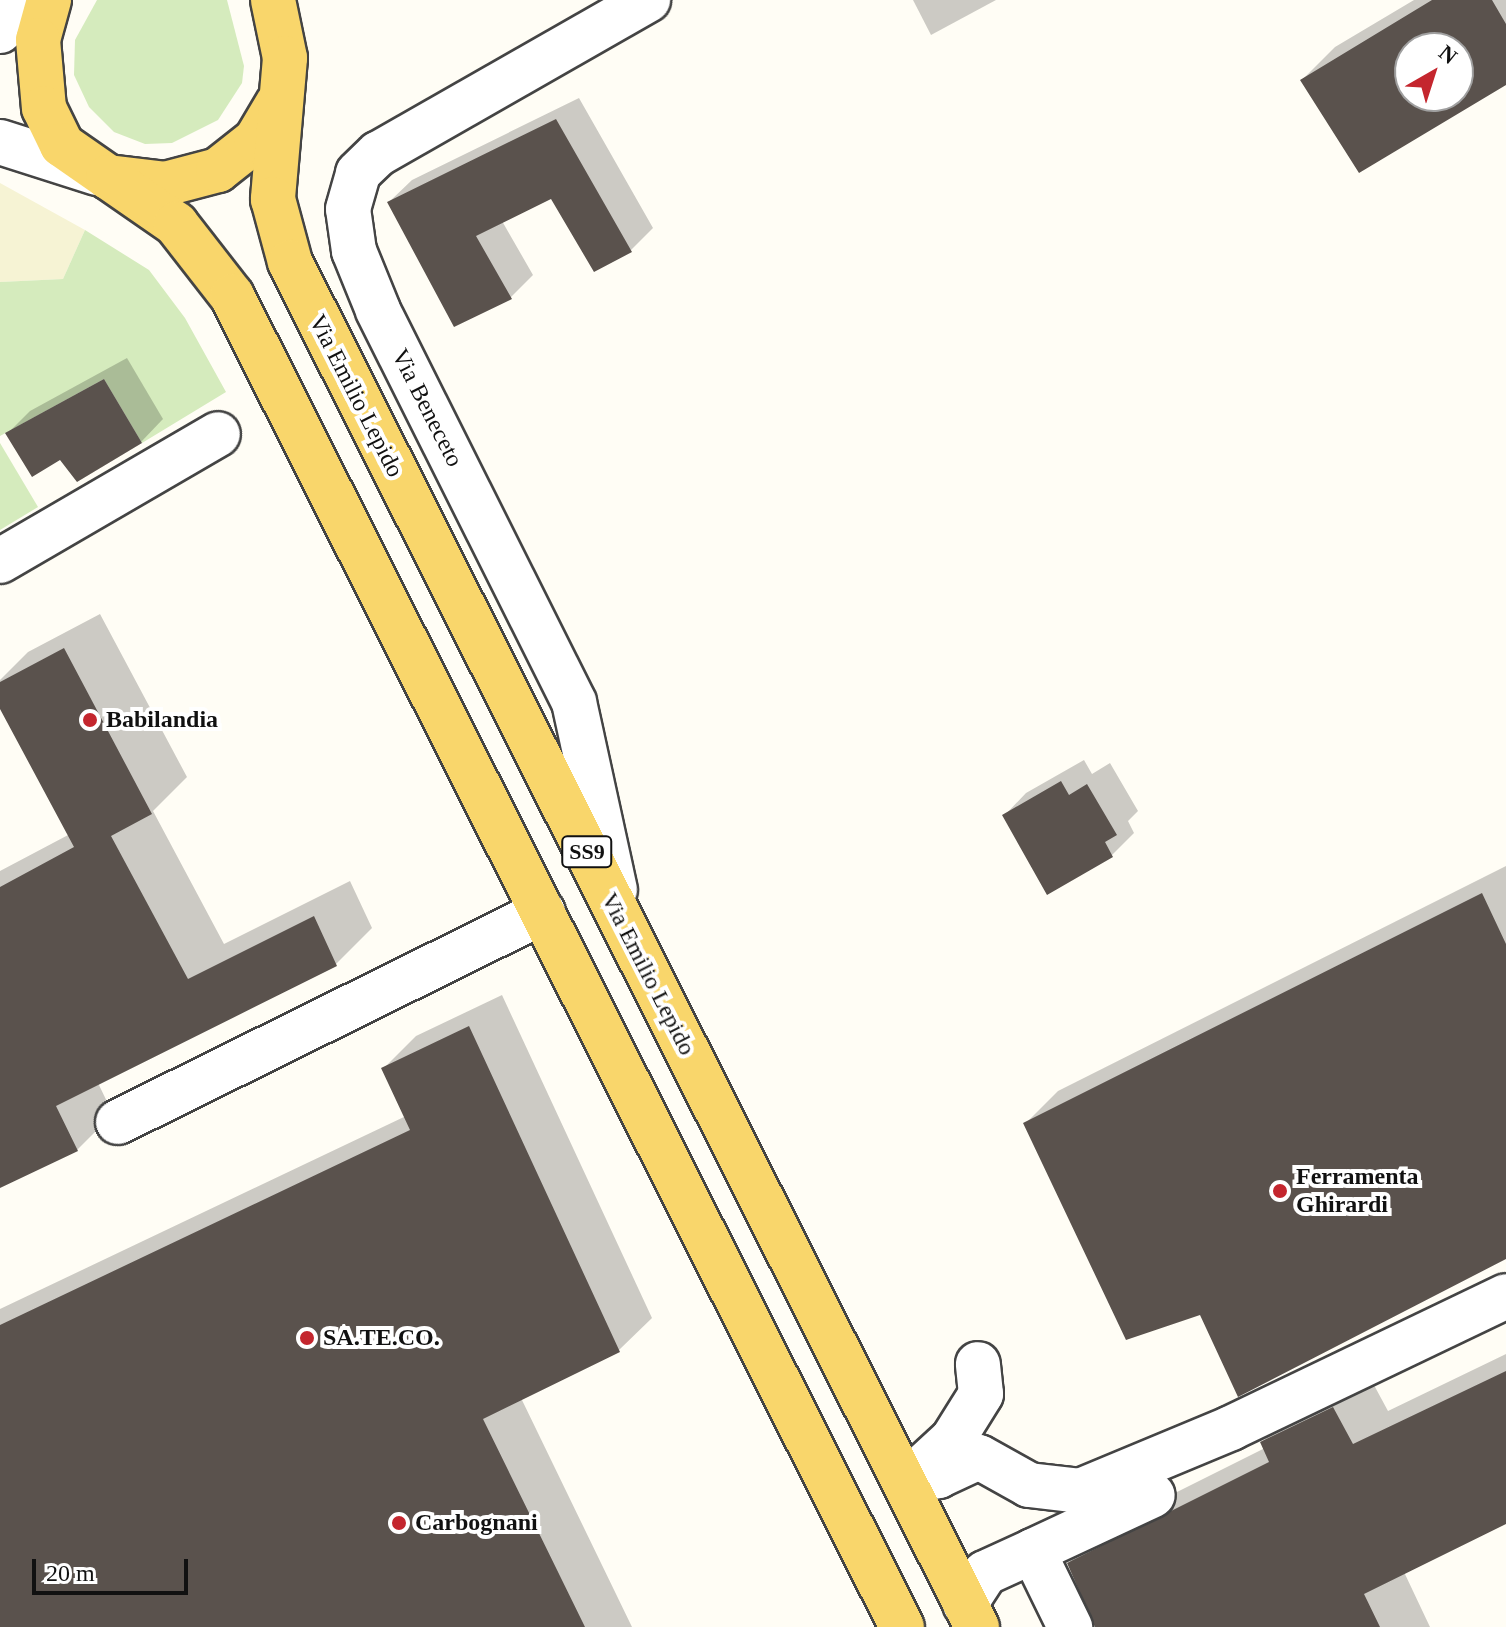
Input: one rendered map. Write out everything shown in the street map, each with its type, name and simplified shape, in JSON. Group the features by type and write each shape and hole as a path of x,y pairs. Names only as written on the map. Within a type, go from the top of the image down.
{"main road":[{"path":"49,0 38,40 44,108 62,145 108,177 165,184 218,170 256,140 272,118 283,74"},
{"name":"Via Emilio Lepido","path":"273,0 283,74 273,199 290,262 971,1615"},
{"name":"SS9","path":"108,177 143,197 176,224 232,296 902,1627"}],"street":[{"path":"0,31 30,0"},
{"name":"Via Beneceto","path":"639,956 609,868 574,702 378,310 354,251 348,209 358,173 378,154 648,0"},
{"path":"0,142 108,177"},
{"path":"0,561 218,434"},
{"path":"118,1122 543,912"},
{"path":"905,1482 938,1476 979,1457 1029,1485 1080,1491 1231,1428 1506,1296"},
{"path":"905,1482 960,1428 981,1394 978,1364"},
{"path":"971,1615 985,1573 1153,1495"},
{"path":"1033,1551 1070,1627"}],"shaded area":[{"path":"0,183 85,230 63,279 0,282"}],"green space":[{"path":"97,0 227,0 244,66 242,83 218,120 172,143 145,144 114,132 89,107 74,75 75,40"},
{"path":"85,230 149,270 185,318 226,392 142,443 104,379 0,436 0,282 63,279"},
{"path":"0,443 38,507 0,530"}],"building":[{"path":"1432,0 1492,0 1506,24 1506,85 1474,104 1474,32 1394,32 1394,112 1461,112 1359,173 1300,80"},
{"path":"556,119 632,252 594,272 551,199 476,236 512,299 454,327 387,202"},
{"path":"104,379 142,443 77,482 60,460 32,477 5,433"},
{"path":"64,648 152,814 111,836 188,979 314,916 337,966 56,1106 78,1151 0,1188 0,887 74,847 0,709 0,682"},
{"path":"1061,781 1069,795 1087,784 1117,835 1105,842 1113,857 1047,895 1002,815"},
{"name":"Ferramenta Ghirardi","path":"1482,893 1506,944 1506,1259 1238,1397 1200,1315 1126,1340 1023,1123"},
{"name":"SA.TE.CO.","path":"469,1026 620,1352 483,1419 585,1627 0,1627 0,1325 410,1130 381,1068"},
{"path":"1506,1371 1506,1524 1364,1594 1380,1627 1095,1627 1067,1563 1269,1462 1260,1442 1333,1407 1353,1444"}],"place":[{"name":"Babilandia","path":"90,720"},
{"name":"Ferramenta Ghirardi","path":"1280,1191"},
{"name":"SA.TE.CO.","path":"307,1338"},
{"name":"Carbognani","path":"399,1523"}]}
